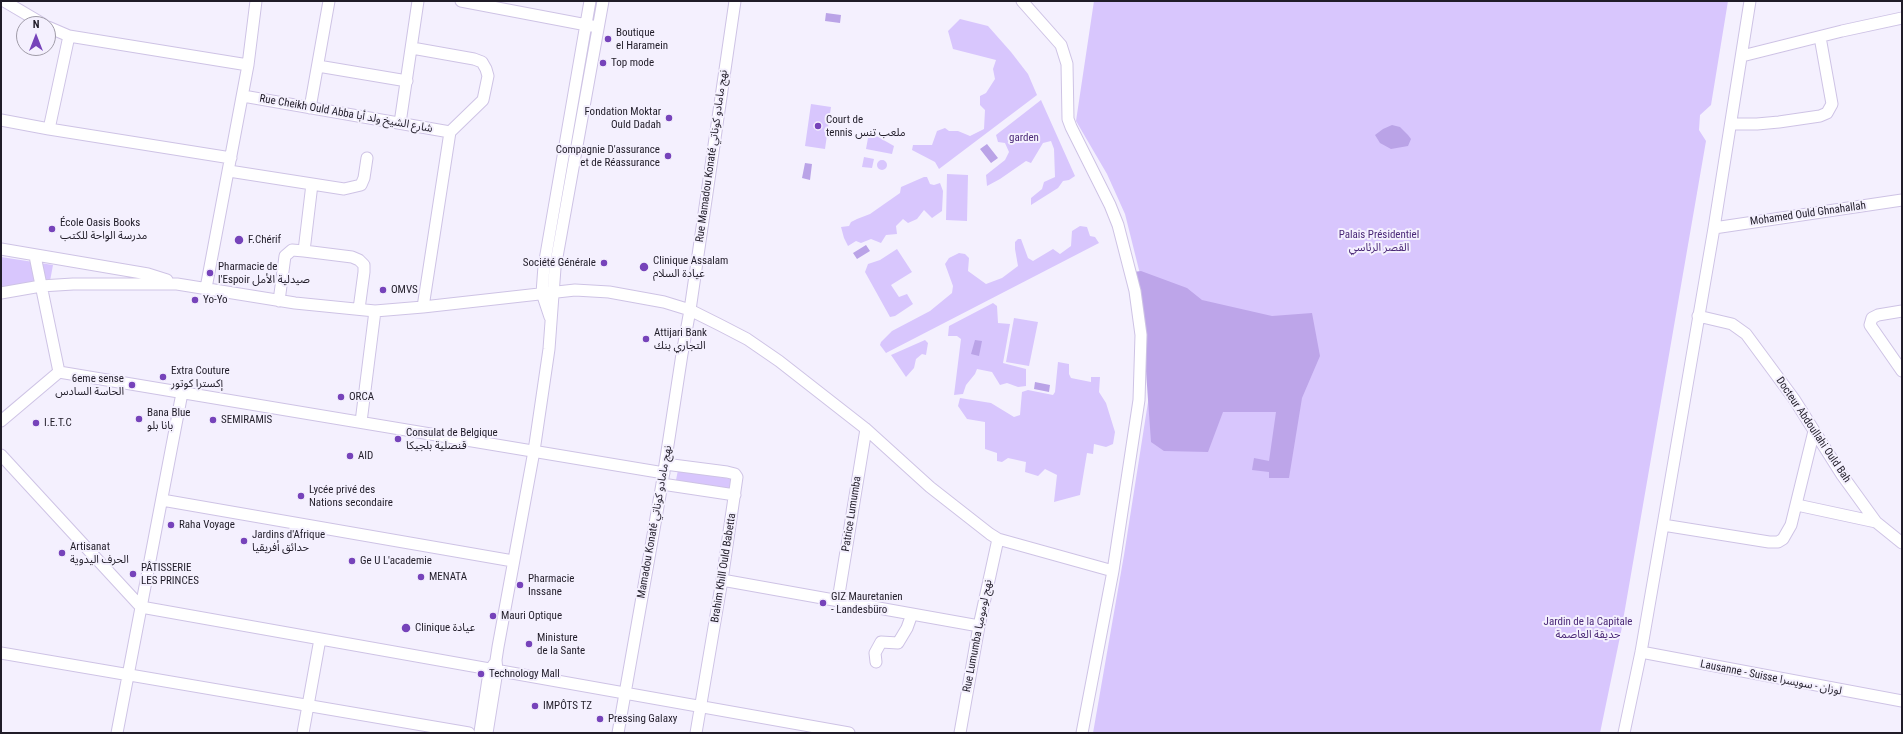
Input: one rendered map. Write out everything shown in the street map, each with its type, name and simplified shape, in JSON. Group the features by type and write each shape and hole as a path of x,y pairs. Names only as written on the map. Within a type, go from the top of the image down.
{"street":[{"path":"4,1 29,16"},
{"path":"206,288 243,96 256,1"},
{"path":"310,108 329,1"},
{"path":"400,123 418,1"},
{"path":"461,1 491,4 598,27"},
{"path":"480,733 496,660 534,451 549,349 550,318 544,266 590,1"},
{"path":"548,292 555,268 603,1"},
{"name":"Rue Mamadou Konaté نهج مامادو كوناتي","path":"690,310 734,1"},
{"path":"1022,1 1061,45 1067,64 1068,119 1070,127 1077,136 1113,212 1135,291 1139,311 1141,354 1139,400 1113,571 1082,733"},
{"path":"1624,733 1641,652 1663,525 1714,228 1750,1"},
{"path":"1742,56 1902,18"},
{"path":"56,30 69,36 248,65"},
{"path":"49,129 69,36"},
{"path":"1731,124 1779,122 1820,116 1827,113 1832,104 1820,37"},
{"path":"412,48 474,59 482,62 488,76 483,100 450,132 423,307"},
{"path":"318,66 407,81"},
{"name":"Rue Cheikh Ould Abba شارع الشيخ ولد أبا","path":"243,96 450,132"},
{"path":"1,120 231,158"},
{"path":"229,171 344,189 360,185 364,178 367,158"},
{"path":"304,251 312,184"},
{"name":"Mohamed Ould Ghnahallah","path":"1714,228 1902,200"},
{"path":"1,249 35,256 148,274 177,284"},
{"path":"279,301 285,256 292,250 304,251 352,257 359,260 364,266 359,310"},
{"path":"35,256 59,372"},
{"path":"1,293 41,286 102,283 177,284 279,301 375,311 575,290 609,292 664,302 690,310 747,339 826,396 866,429 930,487 998,539 1113,571"},
{"name":"Mamadou Konaté نهج مامادو كوناتي","path":"618,733 665,468 690,310"},
{"path":"1902,310 1878,315 1872,318 1870,325 1902,371"},
{"path":"361,422 375,311"},
{"name":"Docteur Abdoullahi Ould Bah","path":"1698,316 1732,324 1746,334 1794,399 1876,522 1902,543"},
{"path":"1,421 59,372 534,451 665,468"},
{"path":"117,733 182,392"},
{"name":"Patrice Lumumba","path":"838,600 866,429"},
{"path":"1663,525 1753,540 1778,542 1788,533 1814,431"},
{"path":"1,455 141,607 701,707 818,730 849,733"},
{"name":"Brahim Khill Ould Babetta","path":"665,468 735,474 737,477 722,580 696,733"},
{"path":"662,484 735,495"},
{"path":"162,500 513,561"},
{"path":"1796,505 1876,522"},
{"name":"Rue Lumumba نهج لومومبا","path":"960,733 979,626 998,539"},
{"path":"722,580 979,626"},
{"path":"876,662 875,653 881,642 898,643 907,628 912,614"},
{"path":"303,733 320,639"},
{"name":"Lausanne - Suisse لوزان - سويسرا","path":"1641,652 1902,702"},
{"path":"1,653 469,733"},
{"path":"487,733 494,670"}],"green space":[{"name":"Palais Présidentiel القصر الرئاسي","path":"1094,1 1728,1 1711,105 1700,115 1699,130 1706,141 1621,632 1600,733 1093,733 1124,555 1151,383 1145,294 1125,214 1107,174 1076,121"},
{"path":"960,19 988,26 1028,74 1037,95 939,169 935,162 912,150 913,145 932,145 937,131 945,128 949,131 958,131 970,136 984,129 985,110 980,105 980,96 986,93 995,79 993,69 996,60 953,49 948,31"},
{"name":"garden","path":"1041,100 1075,176 1069,180 1063,181 1058,188 1031,205 1031,198 1042,189 1044,182 1055,177 1054,149 1051,141 1043,143 1031,163 1026,161 987,186 986,175 1005,160 1009,152 1005,143 998,142 996,135"},
{"name":"Court de tennis ملعب تنس","path":"811,104 831,107 825,149 805,146"},
{"path":"866,130 894,146 892,154 866,149 868,138 864,136"},
{"path":"864,157 874,159 872,168 862,167"},
{"path":"880,160 884,160 886,161 886,169 880,170 877,167 877,163"},
{"path":"947,174 968,175 967,221 946,220"},
{"path":"927,177 930,184 934,185 940,183 943,191 942,211 932,218 924,210 917,219 908,223 903,219 896,226 897,234 886,235 881,243 871,239 861,243 856,241 848,246 841,227 849,226 851,222 870,214 900,193 901,187"},
{"path":"1080,226 1087,227 1090,236 1095,237 1099,243 886,353 880,345 892,331 930,311 952,293 953,286 945,264 949,258 959,253 965,254 969,258 968,271 986,284 1002,278 1018,266 1015,242 1018,239 1021,239 1028,258 1033,261 1053,249 1060,254 1071,246 1072,231"},
{"path":"897,249 912,272 891,285 899,297 907,294 913,304 895,316 890,317 865,272 868,264 880,260"},
{"path":"1,257 53,265 50,281 1,291"},
{"path":"993,303 997,306 998,323 1010,324 1003,363 1026,369 1026,386 1018,387 1007,383 1000,385 992,372 977,369 966,385 963,394 954,395 961,339 957,336 948,336 949,326"},
{"path":"1014,318 1038,322 1029,366 1006,362"},
{"path":"925,340 928,343 926,355 922,354 916,359 914,368 906,377 891,355"},
{"path":"1058,362 1069,364 1069,374 1071,378 1091,382 1091,377 1100,377 1099,392 1106,403 1115,432 1113,444 1106,447 1094,444 1093,454 1087,453 1080,495 1054,502 1057,475 1045,469 1038,476 1025,472 1026,462 1008,458 1002,462 997,461 997,453 985,449 985,422 967,419 958,406 960,398 991,403 1014,417 1020,415 1022,392 1028,390 1053,395 1055,392"},
{"path":"678,470 731,479 729,493 675,485"}],"shaded area":[{"path":"826,13 841,15 840,23 825,21"},
{"path":"1392,125 1400,127 1408,135 1411,139 1408,146 1391,149 1380,143 1375,135"},
{"path":"987,144 998,158 991,163 980,149"},
{"path":"805,163 812,164 810,180 802,178"},
{"path":"866,245 870,251 857,259 853,253"},
{"path":"1141,271 1187,288 1202,300 1272,316 1312,313 1320,356 1302,398 1289,478 1269,478 1269,472 1252,470 1254,458 1269,461 1276,412 1223,412 1208,452 1164,451 1151,442 1145,357 1133,272"},
{"path":"975,340 982,341 979,356 971,354"},
{"path":"1035,382 1050,385 1049,392 1034,389"}],"place":[{"name":"Boutique el Haramein","path":"608,39"},
{"name":"Top mode","path":"603,63"},
{"name":"Fondation Moktar Ould Dadah","path":"669,118"},
{"name":"Court de tennis ملعب تنس","path":"818,126"},
{"name":"Compagnie D'assurance et de Réassurance","path":"668,156"},
{"name":"École Oasis Books مدرسة الواحة للكتب","path":"52,229"},
{"name":"F.Chérif","path":"239,240"},
{"name":"Société Générale","path":"604,263"},
{"name":"Clinique Assalam عيادة السلام","path":"644,267"},
{"name":"Pharmacie de l'Espoir صيدلية الأمل","path":"210,273"},
{"name":"OMVS","path":"383,290"},
{"name":"Yo-Yo","path":"195,300"},
{"name":"Attijari Bank التجاري بنك","path":"646,339"},
{"name":"Extra Couture إكسترا كوتور","path":"163,377"},
{"name":"6eme sense الحاسة السادس","path":"132,385"},
{"name":"ORCA","path":"341,397"},
{"name":"Bana Blue بانا بلو","path":"139,419"},
{"name":"SEMIRAMIS","path":"213,420"},
{"name":"I.E.T.C","path":"36,423"},
{"name":"Consulat de Belgique قنصلية بلجيكا","path":"398,439"},
{"name":"AID","path":"350,456"},
{"name":"Lycée privé des Nations secondaire","path":"301,496"},
{"name":"Raha Voyage","path":"171,525"},
{"name":"Jardins d'Afrique حدائق أفريقيا","path":"244,541"},
{"name":"Artisanat الحرف اليدوية","path":"62,553"},
{"name":"Ge U L'academie","path":"352,561"},
{"name":"PÂTISSERIE LES PRINCES","path":"133,574"},
{"name":"MENATA","path":"421,577"},
{"name":"Pharmacie Inssane","path":"520,585"},
{"name":"GIZ Mauretanien - Landesbüro","path":"823,603"},
{"name":"Mauri Optique","path":"493,616"},
{"name":"Clinique عيادة","path":"406,628"},
{"name":"Ministure de la Sante","path":"529,644"},
{"name":"Technology Mall","path":"481,674"},
{"name":"IMPÔTS TZ","path":"535,706"},
{"name":"Pressing Galaxy","path":"600,719"}],"park label":[{"name":"Jardin de la Capitale حديقة العاصمة","path":"1588,628"}]}
